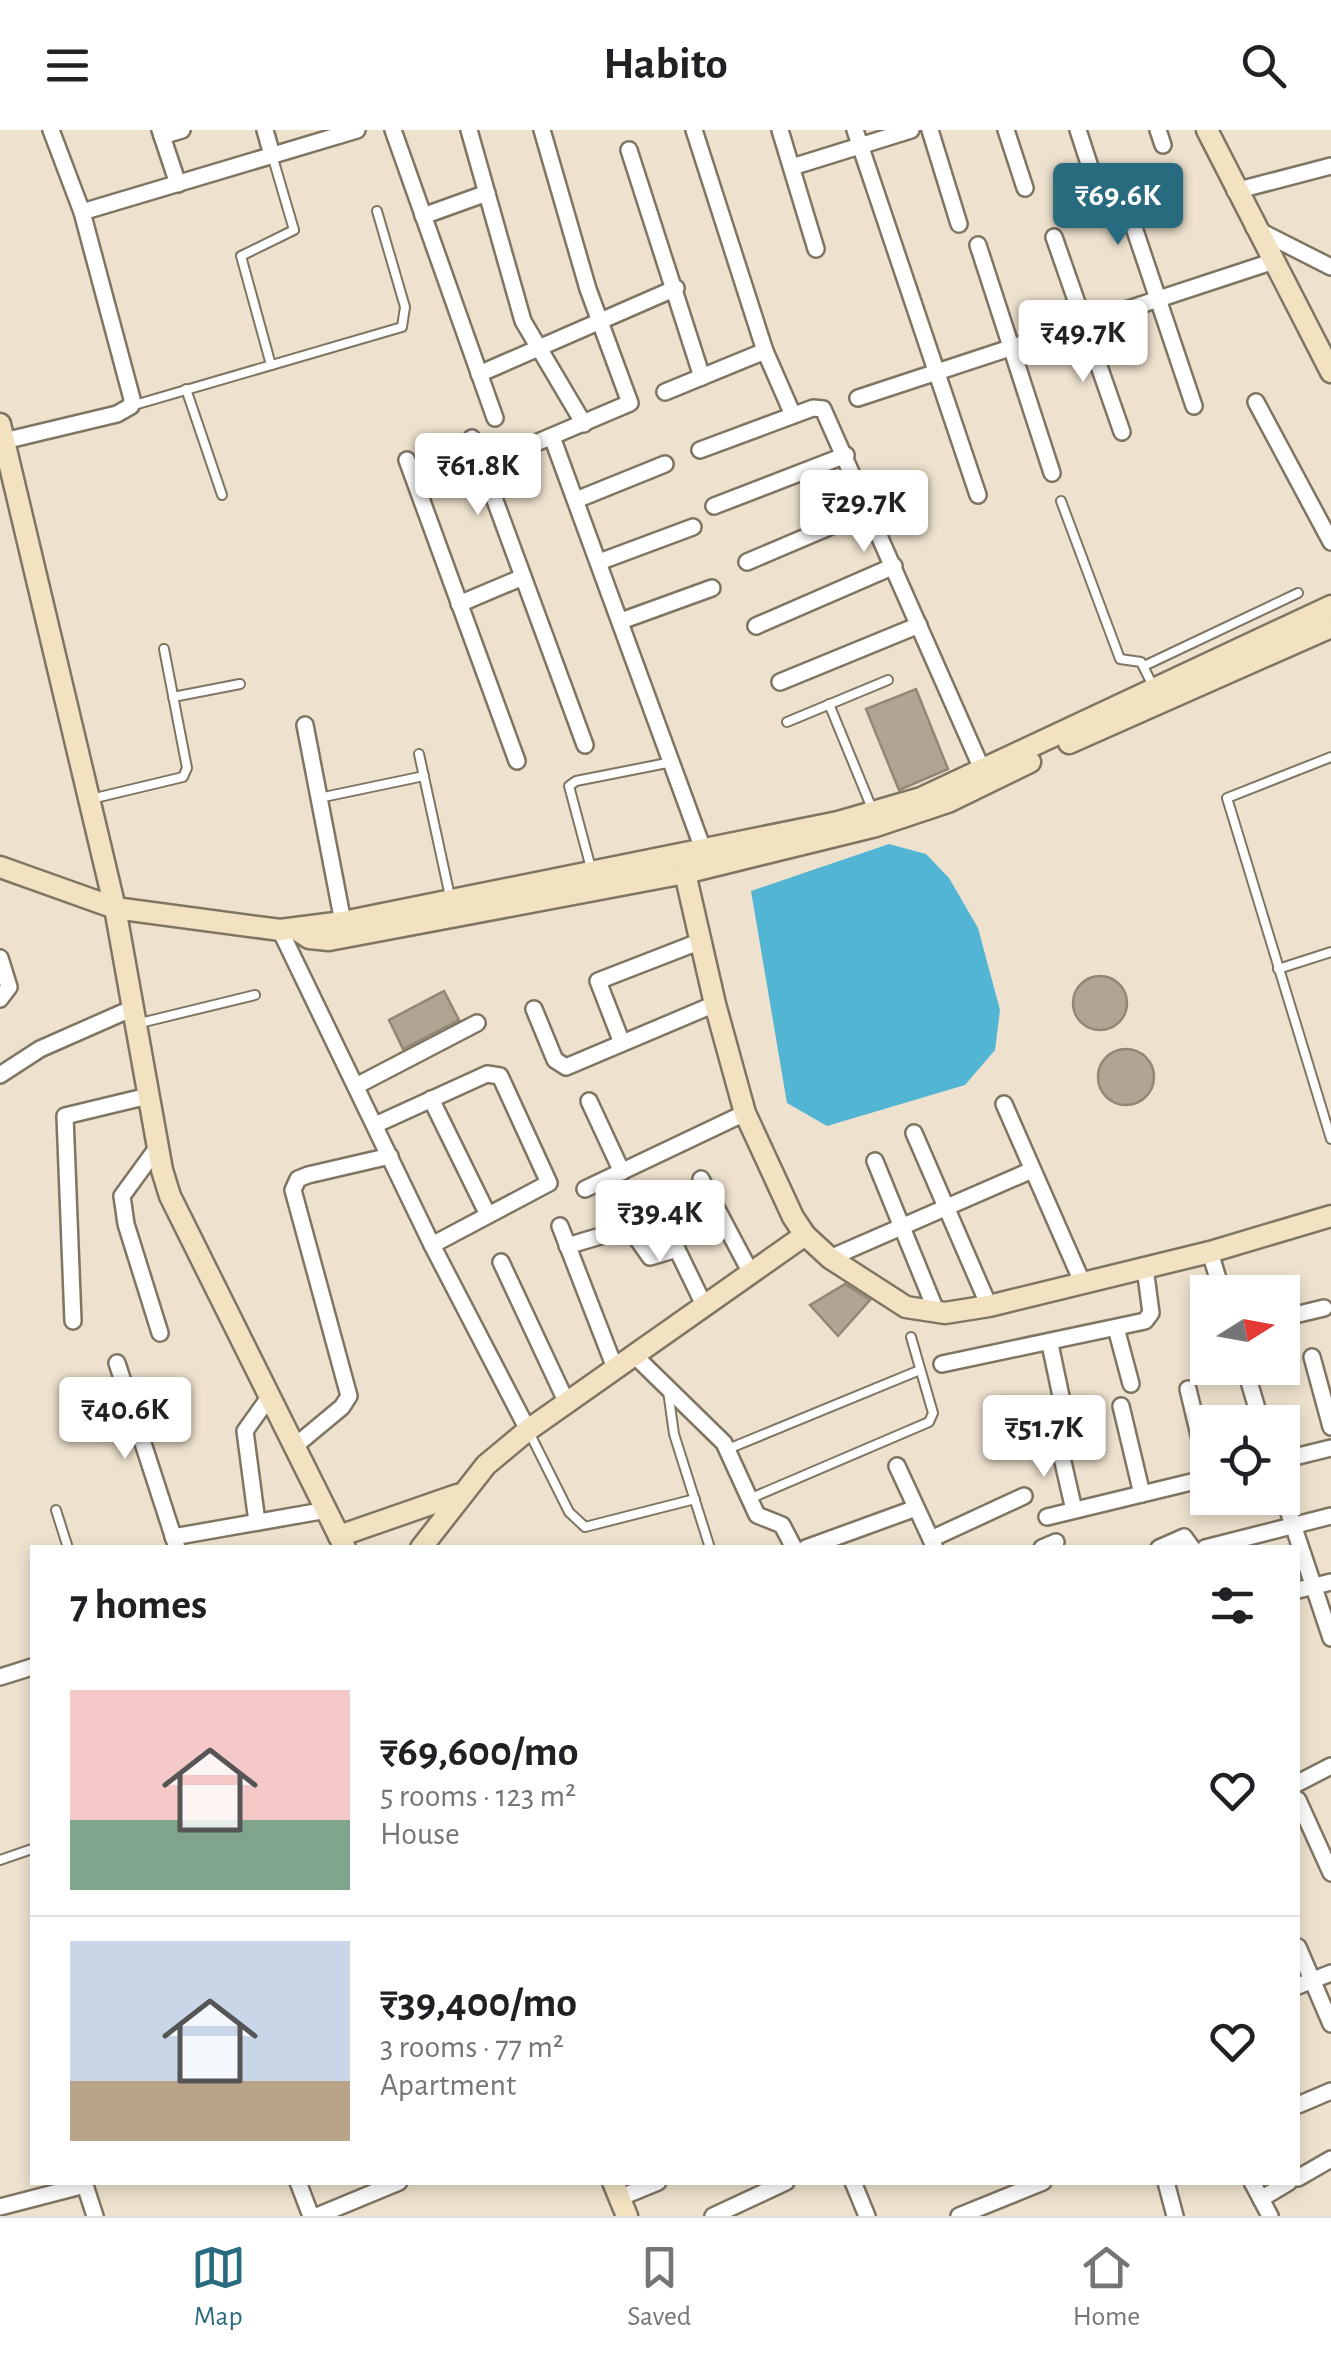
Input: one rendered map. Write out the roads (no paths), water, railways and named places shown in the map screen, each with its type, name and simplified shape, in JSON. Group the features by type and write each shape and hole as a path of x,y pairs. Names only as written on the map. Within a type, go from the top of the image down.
{"street":[{"path":"51,130 82,212 132,391 131,406 117,414 2,432 115,908 170,1196 342,1542 459,1495"},
{"path":"178,184 161,133 182,130"},
{"path":"265,130 272,156"},
{"path":"82,212 272,156 325,135 358,130"},
{"path":"393,130 495,418"},
{"path":"470,130 520,311 584,424"},
{"path":"694,130 765,351 793,416"},
{"path":"780,130 816,249"},
{"path":"792,167 857,138 911,130"},
{"path":"930,130 959,224"},
{"path":"1006,130 1025,188"},
{"path":"1078,130 1093,176"},
{"path":"1207,130 1271,262 1331,372"},
{"path":"517,451 630,403 600,320 549,132"},
{"path":"857,138 978,495"},
{"path":"629,150 702,377"},
{"path":"1235,191 1331,166"},
{"path":"1119,183 1194,406"},
{"path":"423,216 487,193"},
{"path":"1254,228 1326,260"},
{"path":"1054,238 1122,432"},
{"path":"978,245 1052,473"},
{"path":"858,398 1271,262"},
{"path":"479,374 676,288"},
{"path":"665,392 765,351"},
{"path":"1256,402 1331,542"},
{"path":"700,450 823,409 982,770"},
{"path":"552,437 703,849"},
{"path":"472,438 585,745"},
{"path":"714,506 846,456"},
{"path":"406,460 517,761"},
{"path":"576,500 664,464"},
{"path":"747,562 870,510"},
{"path":"599,562 693,527"},
{"path":"756,626 894,566"},
{"path":"459,604 524,579"},
{"path":"621,621 712,588"},
{"path":"287,930 344,922 703,849 921,798 1331,606"},
{"path":"780,682 919,625"},
{"path":"0,868 115,908 287,930 329,940 685,873 914,816 1331,626"},
{"path":"304,726 344,922"},
{"path":"685,873 714,1004 746,1113 805,1235 830,1258 906,1306 937,1313 989,1306 1210,1252 1331,1216"},
{"path":"287,930 432,1245 528,1430"},
{"path":"622,1043 598,980 700,941"},
{"path":"0,958 9,987 0,999"},
{"path":"534,1009 560,1066 714,1004"},
{"path":"0,1075 40,1049 134,1016"},
{"path":"356,1086 477,1023"},
{"path":"375,1126 487,1074 500,1076 548,1183 432,1245"},
{"path":"73,1321 64,1116 148,1096"},
{"path":"431,1100 488,1215"},
{"path":"589,1101 622,1172"},
{"path":"1004,1104 1083,1284"},
{"path":"585,1189 746,1113"},
{"path":"914,1133 989,1306"},
{"path":"158,1148 122,1196 126,1224 160,1333"},
{"path":"295,1446 342,1407 349,1396 293,1190 298,1179 390,1156"},
{"path":"875,1161 937,1313"},
{"path":"830,1258 1032,1170"},
{"path":"701,1179 752,1276"},
{"path":"654,1204 705,1307"},
{"path":"560,1226 615,1368"},
{"path":"567,1246 624,1229 631,1230 650,1256 677,1248"},
{"path":"423,1545 459,1495 528,1430 752,1276 805,1235"},
{"path":"1210,1252 1217,1275"},
{"path":"501,1262 566,1401"},
{"path":"942,1364 1050,1344 1151,1316 1144,1268"},
{"path":"1300,1314 1324,1308"},
{"path":"1116,1328 1132,1384"},
{"path":"1050,1344 1062,1401"},
{"path":"634,1354 728,1449 757,1515 782,1526 792,1545"},
{"path":"1312,1358 1331,1427"},
{"path":"117,1362 175,1542 327,1510"},
{"path":"1188,1389 1192,1405"},
{"path":"257,1522 246,1431 270,1396"},
{"path":"1121,1406 1142,1494"},
{"path":"1058,1440 1074,1510"},
{"path":"1300,1456 1331,1448"},
{"path":"897,1466 934,1545 1024,1496"},
{"path":"1047,1517 1190,1481"},
{"path":"814,1545 916,1508"},
{"path":"1289,1515 1297,1545"},
{"path":"1217,1545 1331,1516"},
{"path":"1166,1545 1184,1538 1190,1545"},
{"path":"1300,1562 1305,1588 1331,1638"},
{"path":"1305,1588 1331,1582"},
{"path":"0,1676 30,1668"},
{"path":"1300,1782 1331,1766"},
{"path":"1300,1804 1331,1874"},
{"path":"1300,1957 1305,1983 1331,2024"},
{"path":"1305,1983 1331,1972"},
{"path":"1300,2104 1331,2090"},
{"path":"1300,2177 1331,2159"},
{"path":"0,2207 80,2185"},
{"path":"84,2185 95,2216"},
{"path":"299,2185 314,2216 392,2185"},
{"path":"620,2199 651,2185"},
{"path":"713,2216 780,2185"},
{"path":"854,2185 867,2216"},
{"path":"959,2216 1036,2185"},
{"path":"1167,2185 1175,2216"},
{"path":"1254,2185 1270,2216"},
{"path":"1261,2199 1285,2185"}],"lane":[{"path":"271,365 241,256 294,230 272,156"},
{"path":"131,406 402,327 405,306 377,210"},
{"path":"186,390 222,495"},
{"path":"1062,502 1120,659 1144,666 1298,593"},
{"path":"90,800 183,777 186,768 164,649"},
{"path":"1144,666 1154,688"},
{"path":"787,722 888,680"},
{"path":"173,698 240,684"},
{"path":"829,704 873,812"},
{"path":"419,754 451,901"},
{"path":"1331,756 1227,798 1331,1139"},
{"path":"592,872 570,786 576,781 672,762"},
{"path":"319,798 424,776"},
{"path":"1278,970 1331,952"},
{"path":"134,1016 255,996"},
{"path":"749,1499 929,1422 933,1413 911,1337"},
{"path":"728,1449 920,1370"},
{"path":"668,1387 670,1418 709,1545"},
{"path":"528,1430 569,1512 585,1527 695,1498"},
{"path":"56,1510 67,1545"},
{"path":"0,1860 30,1850"}],"water":[{"path":"889,844 926,854 949,878 978,928 1000,1010 995,1050 965,1085 827,1126 787,1103 751,891"}]}
